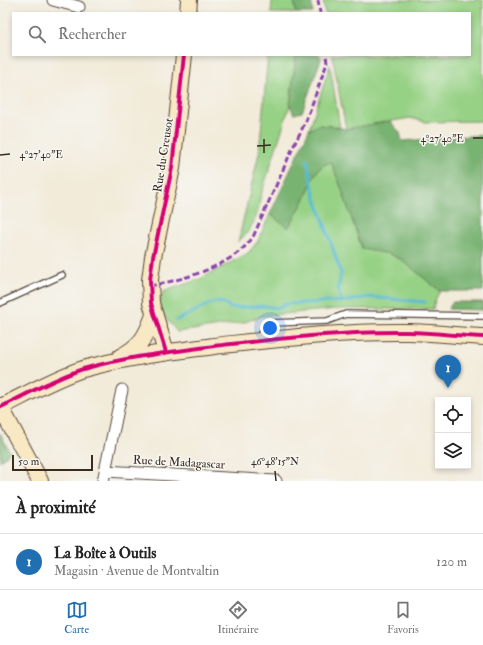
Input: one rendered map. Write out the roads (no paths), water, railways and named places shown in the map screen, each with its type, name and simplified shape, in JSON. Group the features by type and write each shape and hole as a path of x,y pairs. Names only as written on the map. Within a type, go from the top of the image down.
{"street":[{"path":"53,0 78,7"},
{"path":"188,12 189,0"},
{"name":"Rue du Creusot","path":"166,352 151,303 150,286 153,257 172,168 184,56"},
{"path":"111,362 133,350 143,341 154,315"},
{"path":"40,481 0,406 82,370 111,362 166,352 255,341 342,333 408,332 483,337"},
{"path":"104,476 122,390"},
{"name":"Rue de Madagascar","path":"104,476 276,481"}],"lane":[{"path":"0,303 62,275"},
{"path":"255,341 270,323 327,321 346,314 483,316"}],"waterway":[{"path":"307,160 314,193 341,273 338,289 341,301"},
{"path":"177,320 214,302 224,303 231,308 263,306 280,308 285,304 348,301 369,297 425,302"}],"place":[{"name":"La Boîte à Outils","path":"448,388"}]}
